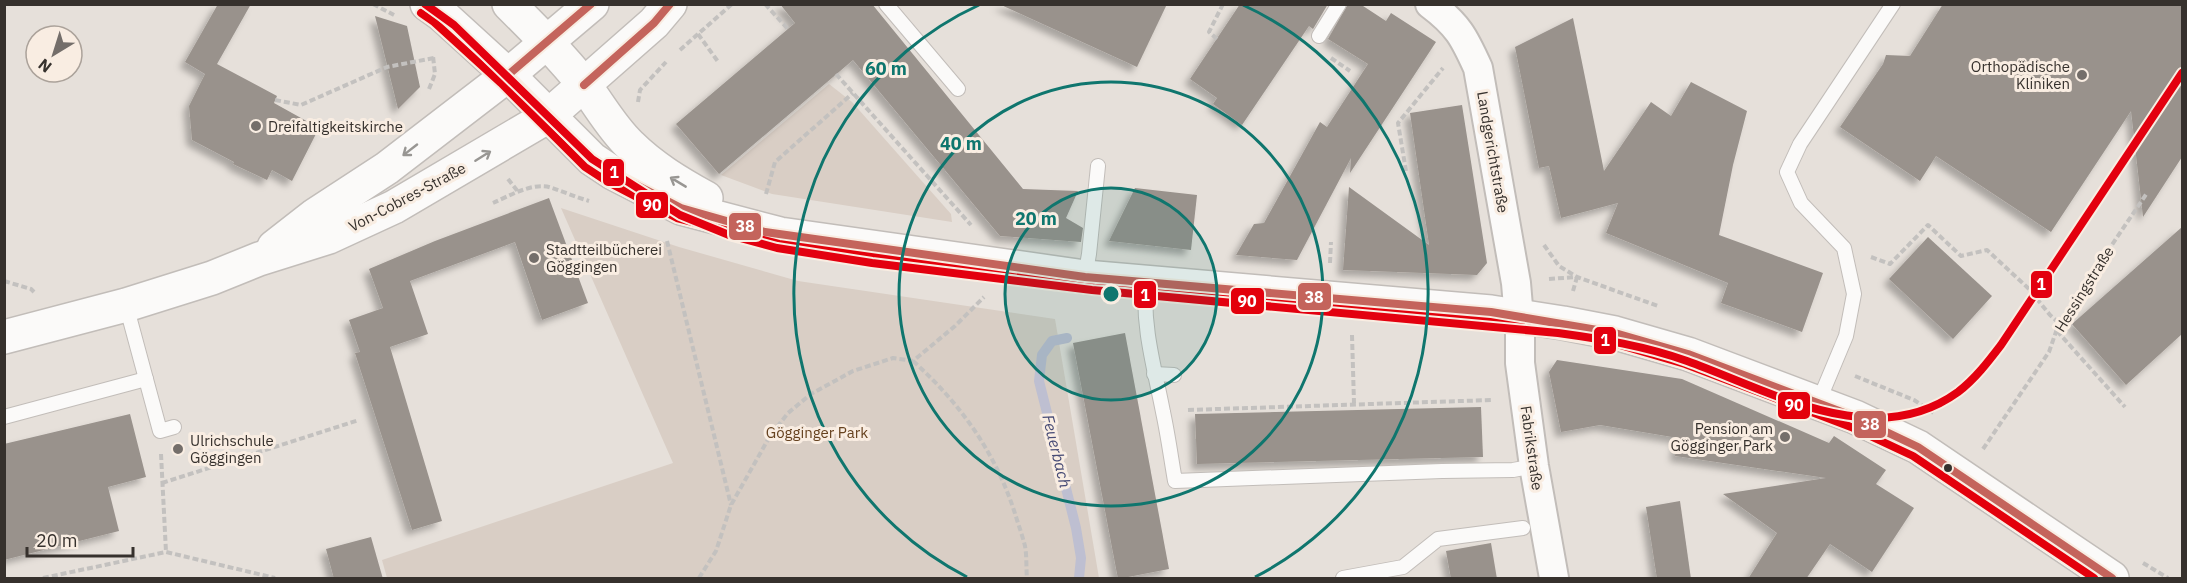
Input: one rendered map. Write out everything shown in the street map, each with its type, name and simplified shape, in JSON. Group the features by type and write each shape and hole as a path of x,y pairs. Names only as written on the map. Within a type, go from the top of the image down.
{"street":[{"path":"427,4 508,75 547,117 592,159 613,173 681,208 765,231 1085,277 1519,316 1614,333 1688,354 1855,417 1918,447 1964,477 2097,575"},
{"path":"509,4 548,42 631,146 672,179 765,231"},
{"name":"Von-Cobres-Straße","path":"259,259 315,215 387,168 508,75 592,4"},
{"name":"Von-Cobres-Straße","path":"4,337 126,305 212,278 259,259 330,237 394,207 547,117 654,23 670,4"},
{"name":"Landgerichtstraße","path":"1430,4 1450,20 1465,39 1478,68 1516,283 1519,316"},
{"name":"Fabrikstraße","path":"1519,316 1520,363 1534,466 1554,579"}],"lane":[{"path":"886,4 958,89"},
{"path":"1319,36 1339,4"},
{"path":"1818,403 1846,336 1854,294 1844,248 1801,203 1787,172 1800,144 1893,4"},
{"path":"1085,277 1098,166"},
{"path":"1146,283 1144,308 1175,482 1512,470 1534,466"},
{"path":"126,305 160,431 174,427"},
{"path":"1154,374 1174,375"},
{"path":"4,417 147,380"},
{"path":"1343,579 1403,567 1438,539 1523,528"}],"path":[{"path":"685,45 732,4"},
{"path":"765,4 788,29"},
{"path":"1216,39 1209,32 1223,4"},
{"path":"698,34 719,63"},
{"path":"1406,171 1398,123 1465,39"},
{"path":"275,100 301,105 387,67 434,58"},
{"path":"637,104 640,90 666,63"},
{"path":"836,74 978,232"},
{"path":"765,199 775,162 853,93"},
{"path":"493,203 536,186 551,187"},
{"name":"Hessingstraße","path":"1964,477 2049,351 2059,323 2147,193"},
{"path":"1844,248 1890,264 1928,225 1961,256 1987,250 2028,288 2059,323"},
{"path":"1539,236 1554,260 1577,277 1669,310"},
{"path":"667,241 731,506"},
{"path":"1330,264 1331,242"},
{"path":"913,361 956,326 989,291"},
{"path":"1352,328 1354,403"},
{"path":"2056,330 2126,407"},
{"path":"699,579 716,551 731,506 770,436 788,413 811,394 853,371 893,358 913,361 938,383 962,411 982,441 999,472 1013,507 1025,546 1027,579"},
{"path":"1834,368 1914,400 1927,408"},
{"path":"1163,411 1500,399"},
{"path":"162,483 359,420"},
{"path":"160,431 166,552"},
{"path":"43,579 166,552 275,579"}],"green space":[{"path":"829,84 852,102 951,214 952,222 772,194 721,175"},
{"name":"Gögginger Park","path":"561,208 679,247 798,281 1055,319 1099,578 387,578 382,560 673,463"}],"building":[{"name":"Dreifaltigkeitskirche","path":"218,4 251,4 217,64 277,96 274,103 319,128 292,181 272,170 267,180 233,164 234,162 192,140 189,106 205,74 185,62"},
{"path":"780,4 872,4 1023,189 1078,191 1066,218 1083,228 1081,242 1000,236 853,60 719,174 676,124 795,23"},
{"path":"999,4 1167,4 1137,67"},
{"path":"1240,4 1328,4 1313,29 1309,26 1242,125 1213,104 1217,98 1190,79"},
{"path":"1348,4 1360,4 1386,21 1391,13 1436,42 1350,173 1351,158 1297,260 1236,255 1254,224 1264,223 1320,122 1327,127 1368,64 1328,39"},
{"path":"1943,4 2182,4 2182,157 2143,217 2131,111 2051,232 1936,156 1920,181 1840,127 1883,64 1886,55 1910,56"},
{"path":"375,16 407,26 420,87 398,109"},
{"path":"1573,18 1604,171 1651,102 1671,116 1691,82 1747,111 1719,235 1823,273 1802,332 1721,303 1728,283 1606,233 1618,203 1561,218 1549,166 1539,168 1515,47"},
{"path":"1462,105 1487,263 1477,275 1343,270 1349,187 1429,245 1410,113"},
{"path":"1135,188 1197,195 1191,250 1109,241"},
{"path":"549,198 588,303 542,320 515,242 410,281 428,334 390,347 442,521 412,530 355,353 360,352 349,320 383,308 369,269 435,241"},
{"path":"2182,227 2182,334 2126,385 2072,324"},
{"path":"1928,237 1992,296 1953,339 1889,279"},
{"path":"1125,333 1169,569 1118,579 1073,343"},
{"path":"1557,360 1682,379 1829,443 1834,436 1886,470 1876,484 1914,508 1872,572 1830,544 1806,579 1748,579 1777,533 1723,494 1826,478 1675,456 1678,438 1600,425 1561,432 1549,372"},
{"path":"1481,407 1483,457 1197,464 1195,414"},
{"path":"130,414 146,477 108,487 119,531 4,560 4,444"},
{"path":"1680,501 1691,579 1657,579 1646,507"},
{"path":"371,537 383,579 334,579 326,549"},
{"path":"1491,543 1497,579 1451,579 1446,551"}],"waterway":[{"name":"Feuerbach","path":"1067,338 1052,341 1042,355 1039,381 1076,528 1081,558 1079,578"}],"transit line":[{"name":"1","path":"425,4 454,25 592,159 680,215 729,235 777,248 872,263 1092,290 1558,333 1591,338 1671,356 1788,400 1823,411 1857,417 1892,417 1926,409 1958,392 1976,376 2001,345 2182,73"},
{"name":"38","path":"508,75 591,4"},
{"name":"38","path":"584,85 654,23 670,4"},
{"name":"90","path":"421,13 501,83 585,167 608,182 677,218 779,244 1084,287 1490,322 1613,343 1685,364 1851,427 1913,456 2094,578"},
{"name":"38","path":"508,75 592,159 613,173 681,208 765,232 1085,277 1491,312 1615,333 1688,354 1855,417 1918,447 2112,578"}],"place":[{"name":"Orthopädische Kliniken","path":"2082,75"},
{"name":"Dreifaltigkeitskirche","path":"256,126"},
{"name":"Stadtteilbücherei Göggingen","path":"534,258"},
{"name":"Pension am Gögginger Park","path":"1785,437"},
{"name":"Ulrichschule Göggingen","path":"178,449"}]}
